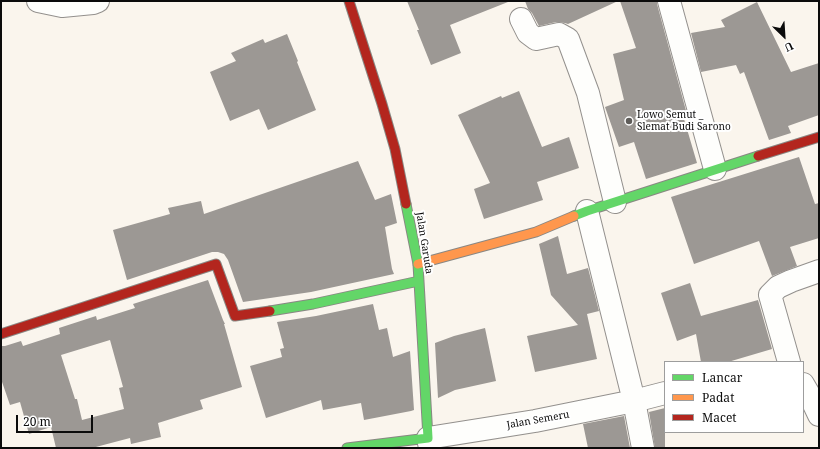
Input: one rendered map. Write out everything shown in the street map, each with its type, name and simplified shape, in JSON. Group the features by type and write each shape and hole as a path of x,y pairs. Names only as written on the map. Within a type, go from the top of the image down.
{"street":[{"path":"38,1 62,6 93,3 98,1"},
{"name":"Jalan Garuda","path":"349,1 395,149 418,264 429,443"},
{"path":"669,1 715,170"},
{"path":"521,20 528,33 536,39 559,34 568,39 588,93 615,202"},
{"path":"418,264 536,232 587,210 819,137"},
{"path":"587,210 634,401 643,448"},
{"path":"1,334 216,264 235,316 313,304 419,281"},
{"path":"789,361 770,295 778,287 784,284 819,271"},
{"path":"804,386 819,415"},
{"name":"Jalan Semeru","path":"429,443 634,401 661,394"},
{"path":"347,448 429,443"}],"building":[{"path":"407,1 508,2 450,25 461,53 431,65"},
{"path":"525,1 618,1 568,24 556,22 539,26 528,9"},
{"path":"620,1 657,1 688,118 684,119 697,163 646,179 634,142 619,147 605,107 624,100 613,54 636,48"},
{"path":"757,2 791,72 819,63 819,115 788,126 791,133 769,140 744,72 740,74 736,65 701,72 691,33 725,27 721,20"},
{"path":"287,34 316,110 268,130 259,109 230,121 210,72 236,61 231,53 263,39 265,43"},
{"path":"519,91 542,147 569,137 579,168 537,182 543,200 484,219 474,189 490,183 458,115 501,96 502,98"},
{"path":"799,157 815,204 819,203 819,238 790,247 797,266 772,276 759,241 694,264 671,197"},
{"path":"358,161 375,200 391,194 397,223 385,227 394,274 311,292 243,302 228,260 224,254 212,252 127,280 113,230 170,214 168,208 201,201 204,214"},
{"path":"558,236 567,274 588,268 599,311 587,314 597,359 535,372 527,336 578,325 551,295 539,244"},
{"path":"208,280 225,324 242,387 200,400 203,409 158,423 161,437 131,444 130,438 92,448 56,448 51,427 29,434 20,402 10,405 1,379 1,346 21,341 23,346 60,334 59,328 96,316 97,320 135,308 133,304","holes":["110,340 123,387 119,388 124,409 82,420 77,399 75,399 61,355"]},
{"path":"690,283 701,316 758,300 772,349 731,361 701,361 696,334 677,341 661,293"},
{"path":"373,304 379,330 387,328 393,357 410,351 414,410 364,420 361,403 323,410 321,400 266,418 250,366 282,357 280,349 284,348 277,322 316,316"},
{"path":"485,328 496,381 455,390 438,398 435,343 454,336"},
{"path":"664,408 665,448 655,448 649,412"},
{"path":"624,416 630,448 588,448 583,424"}],"traffic: fast":[{"path":"574,216 758,156"},
{"path":"347,448 428,438 418,264 406,204"},
{"path":"270,311 313,304 419,281"}],"traffic: slow":[{"path":"418,264 536,232 574,216"}],"traffic: jam":[{"path":"349,1 395,149 406,204"},
{"path":"758,156 819,137"},
{"path":"1,334 216,264 235,316 270,311"}],"place":[{"name":"Lowo Semut _ Slemat Budi Sarono","path":"629,121"}]}
